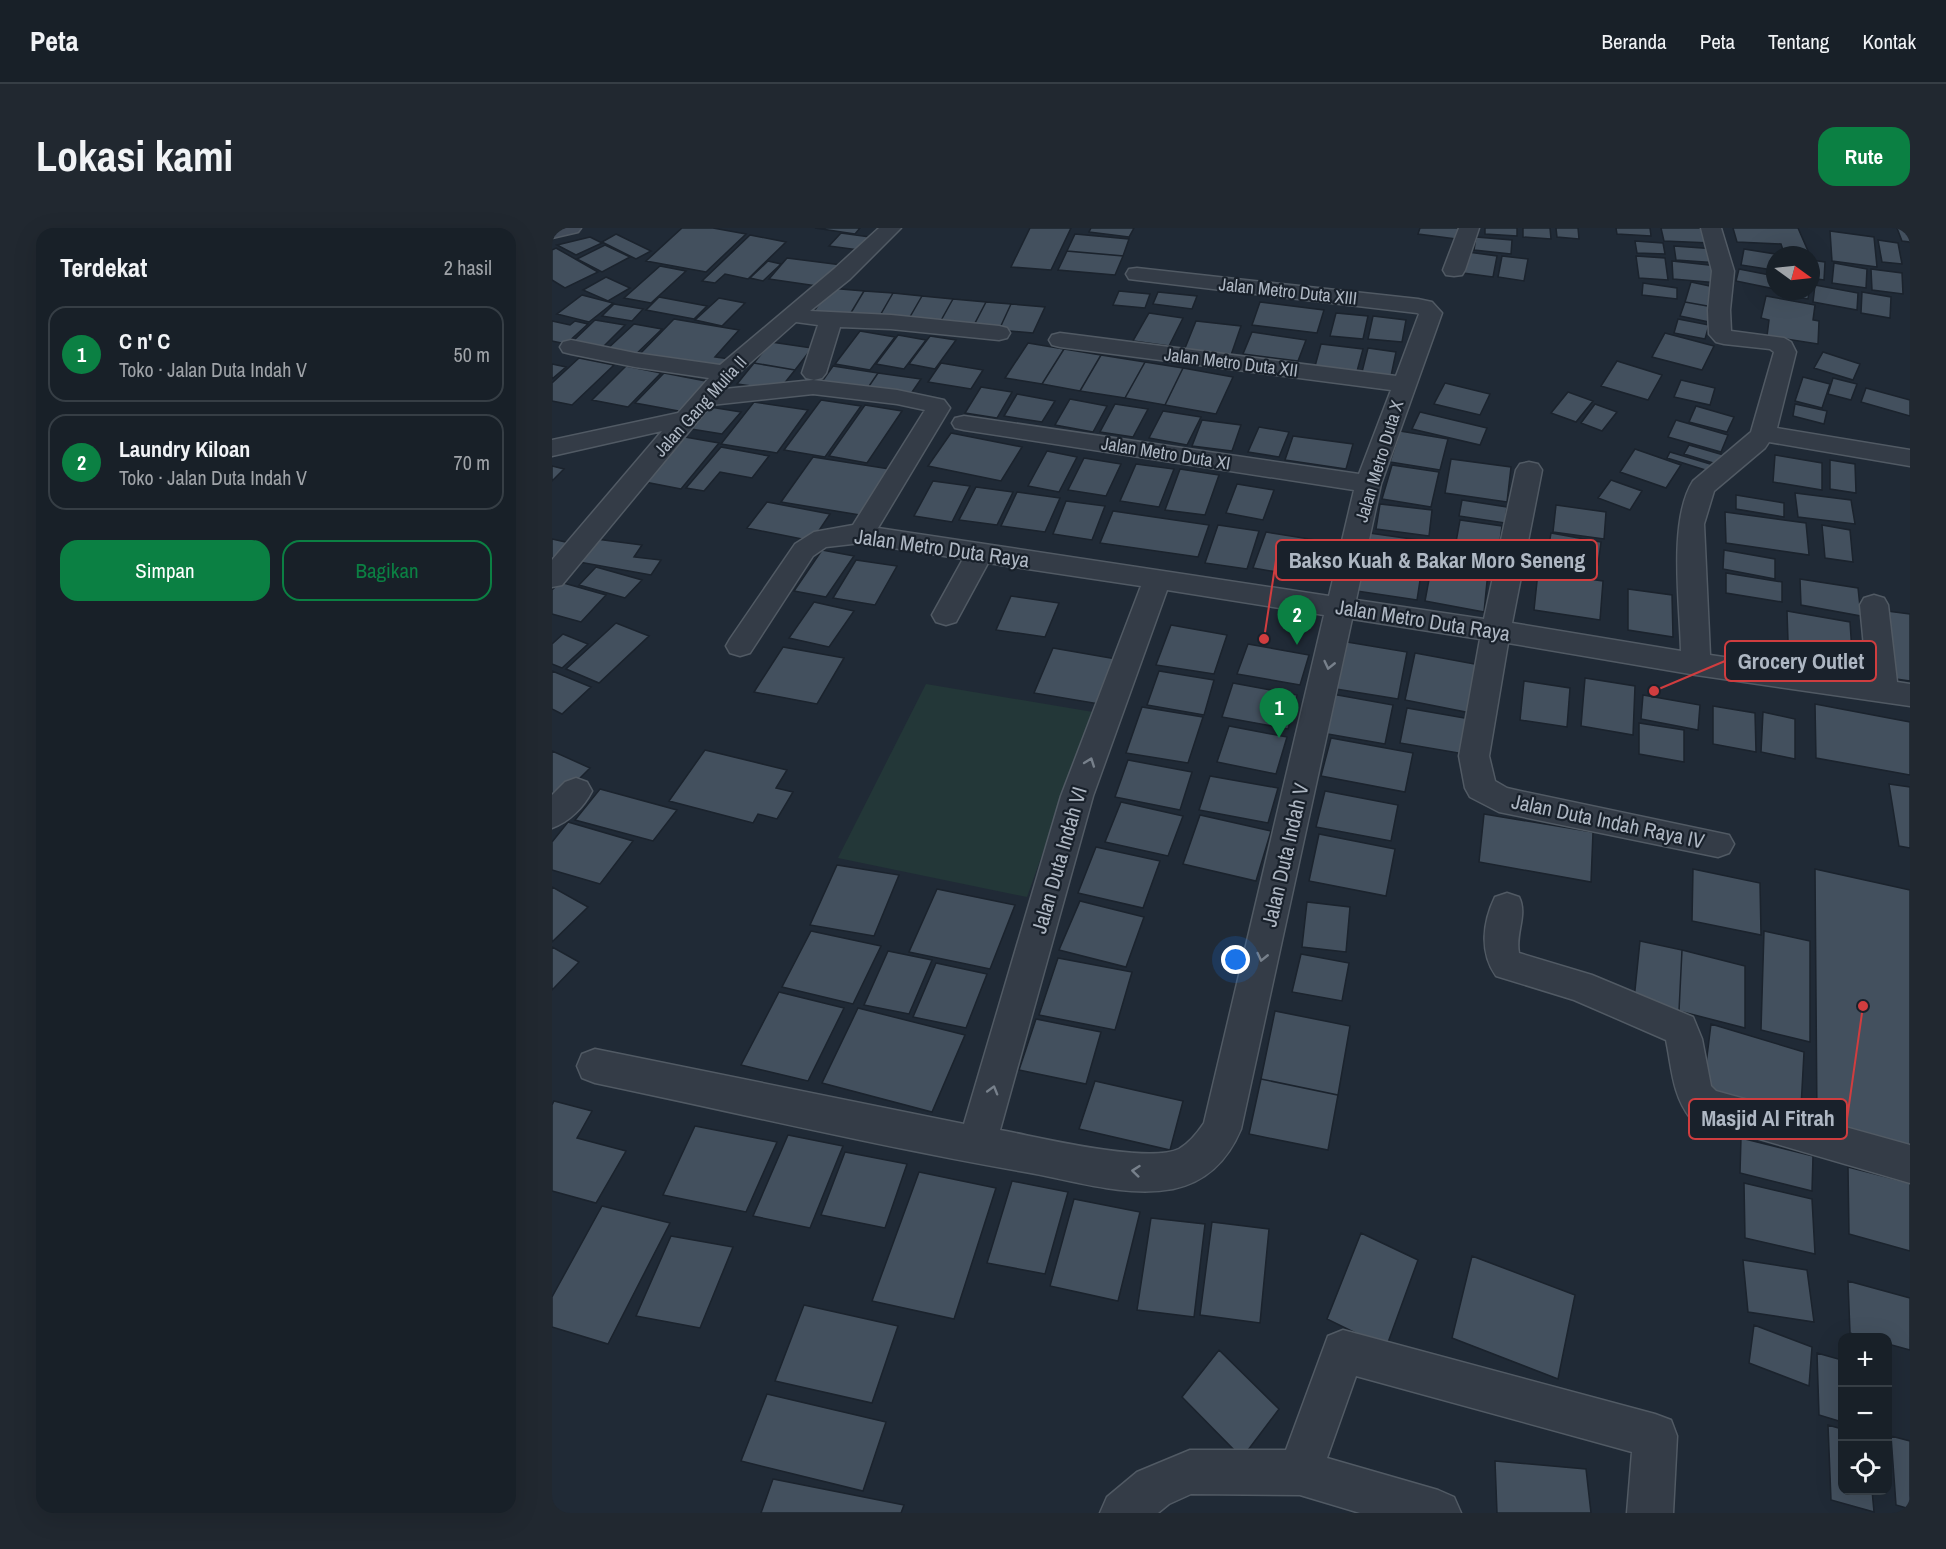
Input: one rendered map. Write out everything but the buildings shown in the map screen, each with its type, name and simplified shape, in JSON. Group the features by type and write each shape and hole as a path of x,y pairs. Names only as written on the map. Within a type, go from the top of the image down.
{"main road":[{"path":"552,232 571,228"}],"street":[{"name":"Jalan Gang Mulia II","path":"552,578 725,373 842,274 891,228"},
{"path":"1455,270 1469,228"},
{"path":"1696,664 1691,524 1702,487 1710,478 1756,443 1763,433 1785,352 1783,347 1776,344 1724,338 1720,334 1719,310 1724,271 1711,228"},
{"name":"Jalan Metro Duta XIII","path":"1137,274 1418,306 1431,313 1430,318"},
{"path":"791,315 999,333"},
{"name":"Jalan Metro Duta X","path":"1342,608 1368,484 1403,384 1430,318"},
{"path":"814,373 831,320"},
{"name":"Jalan Metro Duta XII","path":"1060,340 1403,384"},
{"path":"571,346 635,360 725,373"},
{"path":"705,398 813,387 897,397 936,405 938,408 861,534"},
{"path":"552,448 685,419"},
{"name":"Jalan Metro Duta XI","path":"964,423 1368,484"},
{"path":"1763,433 1910,458"},
{"path":"1496,631 1529,470"},
{"name":"Jalan Metro Duta Raya","path":"740,646 804,550 811,544 830,536 861,534 1496,631 1696,664 1897,693"},
{"path":"946,615 980,553"},
{"name":"Jalan Duta Indah VI","path":"977,1146 1077,796 1157,579"},
{"path":"1874,605 1897,693"},
{"name":"Jalan Duta Indah V","path":"977,1146 1142,1172 1172,1170 1193,1161 1211,1148 1222,1129 1342,608"},
{"name":"Jalan Duta Indah Raya IV","path":"1496,631 1474,756 1481,788 1499,799 1520,804 1718,844"},
{"path":"552,815 576,791"},
{"path":"1507,907 1501,948 1502,958 1508,965 1580,986 1680,1029 1687,1042 1691,1089 1704,1106 1910,1164"},
{"path":"595,1066 977,1146"},
{"path":"1300,1473 1343,1351 1654,1436 1650,1513"},
{"path":"1122,1513 1153,1488 1190,1472 1300,1473 1438,1513"}],"green space":[{"path":"926,684 1093,712 1027,897 838,858"}],"place":[{"name":"Bakso Kuah & Bakar Moro Seneng","path":"1264,639"},
{"name":"Laundry Kiloan","path":"1297,645"},
{"name":"Grocery Outlet","path":"1654,691"},
{"name":"C n' C","path":"1279,738"},
{"name":"Masjid Al Fitrah","path":"1863,1006"}]}
